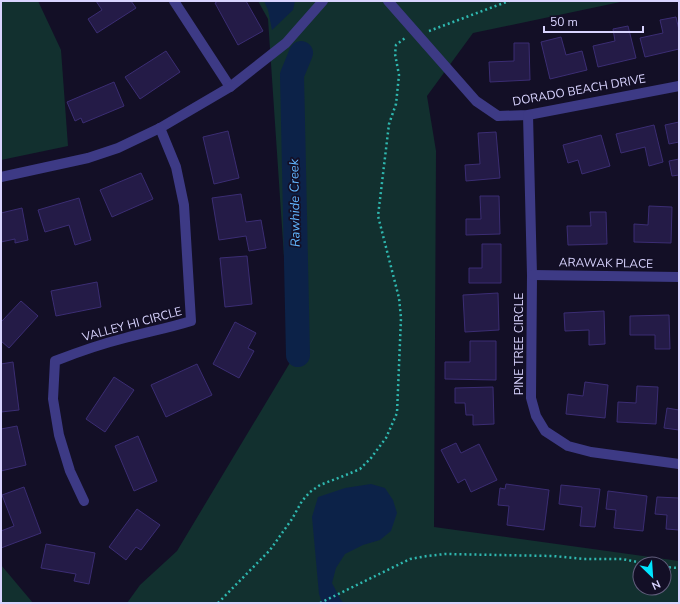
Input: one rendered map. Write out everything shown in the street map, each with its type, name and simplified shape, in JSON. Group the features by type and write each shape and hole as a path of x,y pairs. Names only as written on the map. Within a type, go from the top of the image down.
{"street":[{"path":"174,1 230,87"},
{"path":"1,177 88,158 118,148 160,128 230,87 286,43 323,1"},
{"name":"DORADO BEACH DRIVE","path":"388,1 476,101 498,116 528,115 679,86"},
{"name":"PINE TREE CIRCLE","path":"528,115 532,275 531,398 536,416 545,431 568,446 591,452 679,464"},
{"name":"VALLEY HI CIRCLE","path":"84,501 70,471 59,435 53,399 55,361 74,353 125,338 191,322 184,205 176,166 160,128"},
{"name":"ARAWAK PLACE","path":"532,275 679,277"}],"path":[{"path":"218,603 270,550 281,536 302,501 310,492 320,485 346,476 360,469 371,458 386,438 397,413 402,318 399,298 378,216 389,124 396,104 399,75 395,54 396,44 404,38 418,35 509,1"},
{"path":"320,603 344,593 410,559 433,555 553,556 584,559 622,559 632,561"}],"green space":[{"path":"1,1 38,1 61,50 68,146 1,160"},
{"path":"258,1 625,1 473,33 427,96 436,151 434,527 643,556 632,556 632,596 672,596 672,560 679,561 679,603 127,603 140,585 177,551 291,361 268,19"},
{"path":"1,565 33,603 1,603"}],"water":[{"path":"264,1 295,1 293,10 272,30 268,10"},
{"path":"371,484 385,488 393,500 397,513 391,531 380,540 363,545 345,554 336,568 332,583 344,603 322,603 319,594 312,517 318,497 345,488"}],"building":[{"path":"96,1 131,1 136,8 97,33 88,19 102,10"},
{"path":"218,1 246,1 263,31 238,45 215,3"},
{"path":"676,17 679,30 679,49 645,57 640,38 663,33 660,20"},
{"path":"628,26 636,58 598,67 593,46 615,41 613,29"},
{"path":"561,37 566,55 582,51 587,70 550,79 541,42"},
{"path":"514,43 529,43 530,80 490,82 489,62 514,61"},
{"path":"166,51 180,72 140,99 125,77"},
{"path":"114,82 124,106 83,123 81,118 75,121 67,102"},
{"path":"679,122 679,142 669,144 665,125"},
{"path":"654,125 663,162 649,166 645,147 621,153 616,134"},
{"path":"228,131 239,178 214,184 203,137"},
{"path":"496,132 500,178 466,181 465,165 480,164 478,133"},
{"path":"601,135 610,166 582,174 578,160 568,163 563,145"},
{"path":"679,159 679,175 672,176 669,161"},
{"path":"141,173 153,199 112,217 100,190"},
{"path":"241,194 246,222 261,220 266,248 249,251 246,236 219,240 212,198"},
{"path":"480,196 499,196 500,234 466,235 466,219 481,219"},
{"path":"79,198 91,240 75,245 69,225 45,232 38,210"},
{"path":"649,206 672,207 671,243 634,242 634,224 648,225"},
{"path":"22,208 28,240 15,243 15,239 1,242 1,213"},
{"path":"590,212 606,212 607,244 568,245 567,226 591,226"},
{"path":"482,244 501,244 501,283 469,283 469,268 482,268"},
{"path":"247,256 252,304 225,307 220,258"},
{"path":"97,282 101,307 56,316 51,291"},
{"path":"498,293 499,330 465,332 463,295"},
{"path":"21,301 38,316 9,348 1,341 1,319 2,321"},
{"path":"604,311 605,344 589,345 589,330 565,331 564,313"},
{"path":"669,315 670,349 655,349 655,335 630,335 630,316"},
{"path":"235,322 256,333 248,348 254,351 239,378 213,364"},
{"path":"470,341 496,341 496,380 445,379 445,362 470,362"},
{"path":"13,362 19,410 1,412 1,364"},
{"path":"197,364 212,395 166,417 151,385"},
{"path":"114,377 134,390 105,432 86,419"},
{"path":"585,382 608,385 605,418 566,414 568,394 583,396"},
{"path":"637,386 658,387 656,424 617,422 618,402 636,403"},
{"path":"493,387 494,424 473,425 473,415 466,415 465,403 455,403 455,388"},
{"path":"667,408 679,410 679,430 664,428"},
{"path":"17,426 26,465 1,471 1,429"},
{"path":"138,436 157,481 134,491 115,446"},
{"path":"456,443 461,453 479,444 497,480 471,492 465,479 458,483 441,450"},
{"path":"506,484 549,490 544,530 507,525 509,506 498,505 500,488 505,489"},
{"path":"561,485 600,489 595,527 580,526 582,507 559,504"},
{"path":"24,487 41,533 1,548 1,531 14,526 2,495"},
{"path":"608,491 647,496 643,531 614,528 616,510 606,509"},
{"path":"657,497 679,498 679,530 666,529 667,515 655,514"},
{"path":"137,509 160,525 141,550 136,547 126,560 109,547"},
{"path":"46,544 95,553 89,584 74,581 76,574 41,568"}],"waterway":[{"name":"Rawhide Creek","path":"298,355 292,75 301,53"}]}
